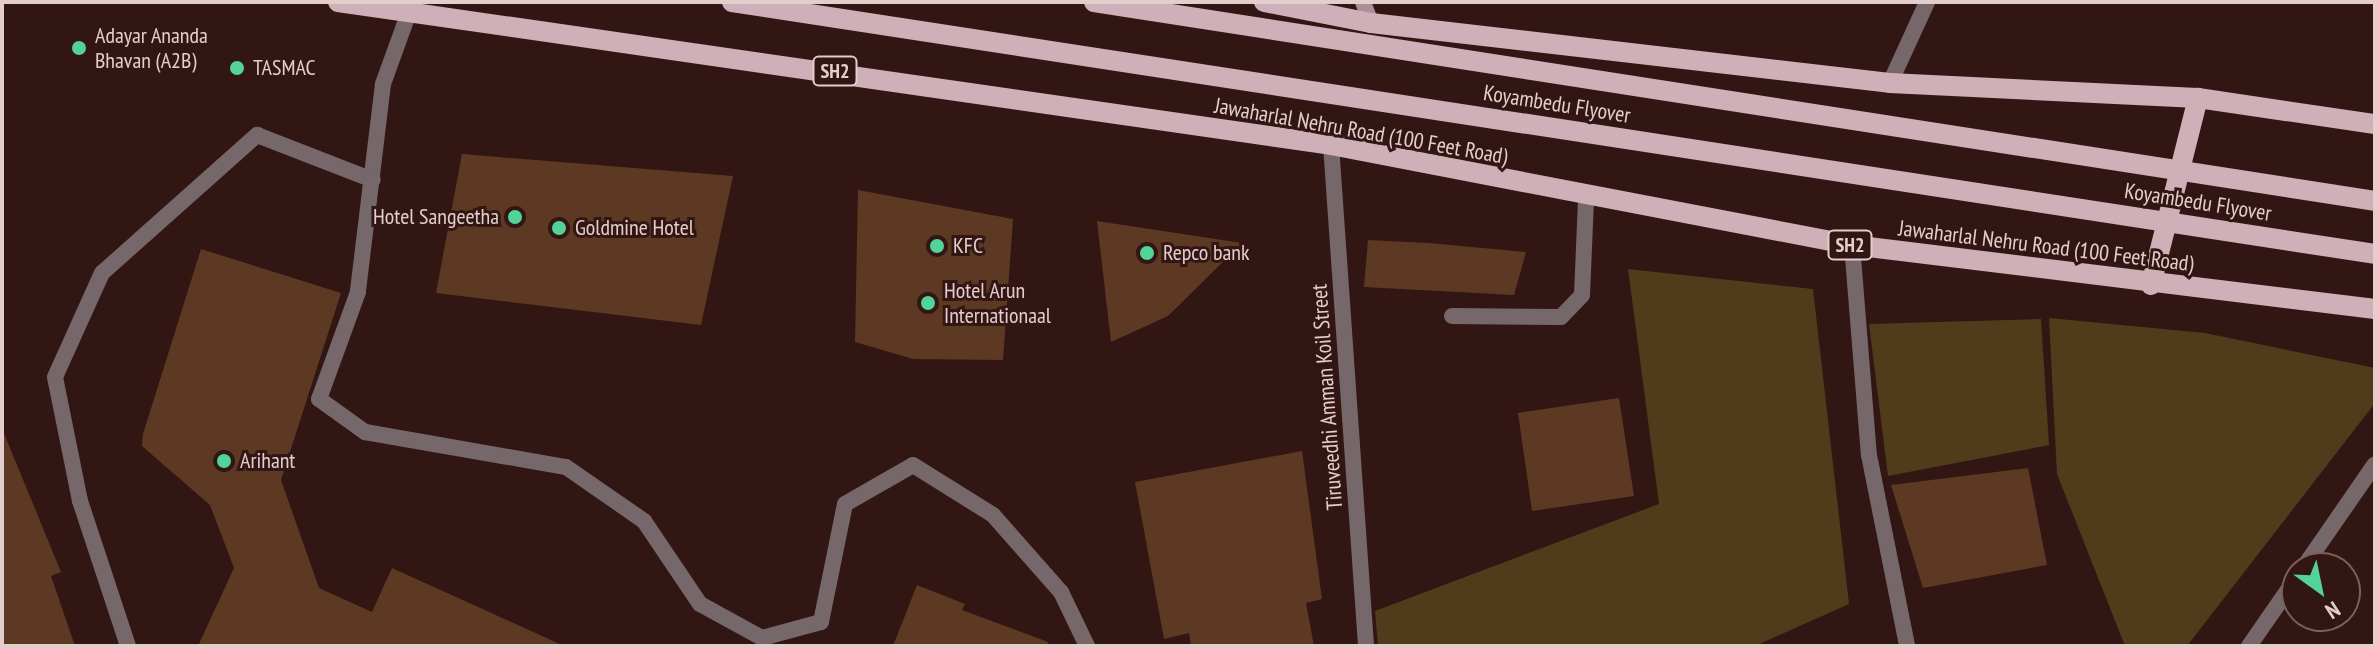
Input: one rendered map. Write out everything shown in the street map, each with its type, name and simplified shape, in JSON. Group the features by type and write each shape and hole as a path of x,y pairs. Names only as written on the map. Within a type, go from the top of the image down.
{"main road":[{"name":"Jawaharlal Nehru Road (100 Feet Road)","path":"338,2 1331,145 1586,198 1852,245 2151,285 2375,309"},
{"name":"Koyambedu Flyover","path":"732,2 2375,254"},
{"name":"Koyambedu Flyover","path":"1094,2 2375,201"},
{"path":"1264,2 1371,23 1890,83 2198,98 2375,124"},
{"path":"1363,2 1371,23"},
{"path":"2151,285 2198,98"}],"street":[{"path":"1890,83 1927,2"},
{"path":"409,12 383,84 358,292 319,399 365,432 566,467 644,521 700,604 762,638 821,622 845,504 913,465 993,515 1061,592 1087,646"},
{"path":"128,646 80,501 55,377 102,273 257,135 373,180"},
{"name":"Tiruveedhi Amman Koil Street","path":"1331,145 1366,646"},
{"path":"1452,316 1561,317 1582,295 1586,198"},
{"path":"1852,245 1869,455 1907,646"},
{"path":"2314,552 2375,464"},
{"path":"2249,646 2281,600"}],"shaded area":[{"path":"1628,269 1813,289 1849,604 1755,646 1378,646 1375,611 1659,504"},
{"path":"2049,318 2205,333 2375,368 2375,403 2187,646 2125,646 2057,474"},
{"path":"2041,319 2049,445 1888,476 1869,324"}],"building":[{"path":"462,154 733,176 701,325 436,293"},
{"path":"858,190 1013,219 1003,360 913,359 855,342"},
{"path":"1097,221 1242,243 1168,316 1111,342"},
{"path":"1368,240 1526,252 1514,295 1364,287"},
{"name":"Arihant","path":"201,249 341,293 281,480 319,588 372,612 392,568 564,646 198,646 234,568 210,505 142,446 143,434"},
{"path":"1619,398 1634,496 1532,511 1518,413"},
{"path":"3,431 61,572 51,576 75,646 2,646"},
{"path":"1302,451 1322,599 1306,603 1314,646 1191,646 1189,633 1164,639 1135,482"},
{"path":"2028,468 2047,565 1923,588 1891,485"},
{"path":"917,585 965,604 962,610 1048,642 1048,646 893,646"}],"place":[{"name":"Adayar Ananda Bhavan (A2B)","path":"79,48"},
{"name":"TASMAC","path":"237,68"},
{"name":"Hotel Sangeetha","path":"515,217"},
{"name":"Goldmine Hotel","path":"559,228"},
{"name":"KFC","path":"937,246"},
{"name":"Repco bank","path":"1147,253"},
{"name":"Hotel Arun Internationaal","path":"928,303"},
{"name":"Arihant","path":"224,461"}]}
